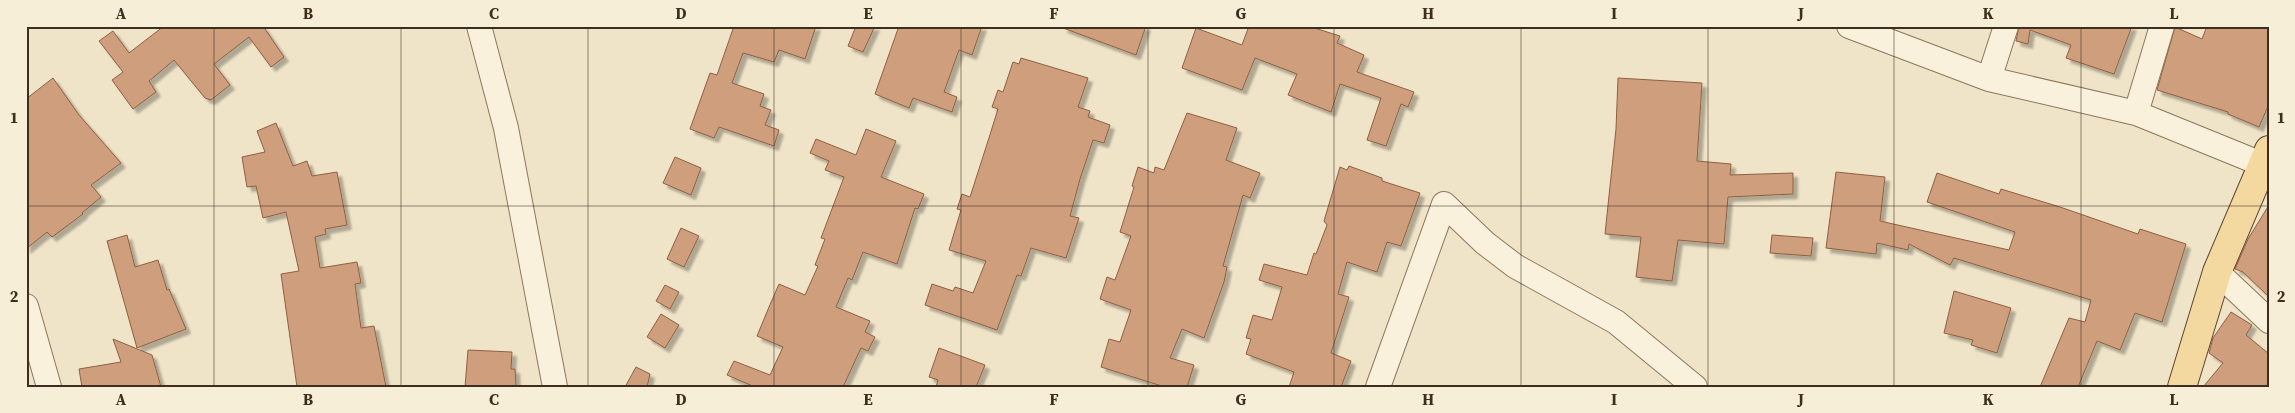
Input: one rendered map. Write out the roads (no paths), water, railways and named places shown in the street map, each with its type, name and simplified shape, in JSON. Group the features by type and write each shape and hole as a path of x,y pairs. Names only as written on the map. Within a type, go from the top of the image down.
{"main road":[{"path":"2182,387 2217,272 2268,159"}],"street":[{"path":"479,26 506,128 555,387"},
{"path":"1848,26 1989,79 2136,113 2268,159"},
{"path":"1989,79 2006,26"},
{"path":"2136,113 2162,26"},
{"path":"1378,387 1444,204 1484,243 1515,266 1616,322 1694,387"},
{"path":"2217,272 2269,322"},
{"path":"26,306 49,387"}]}
